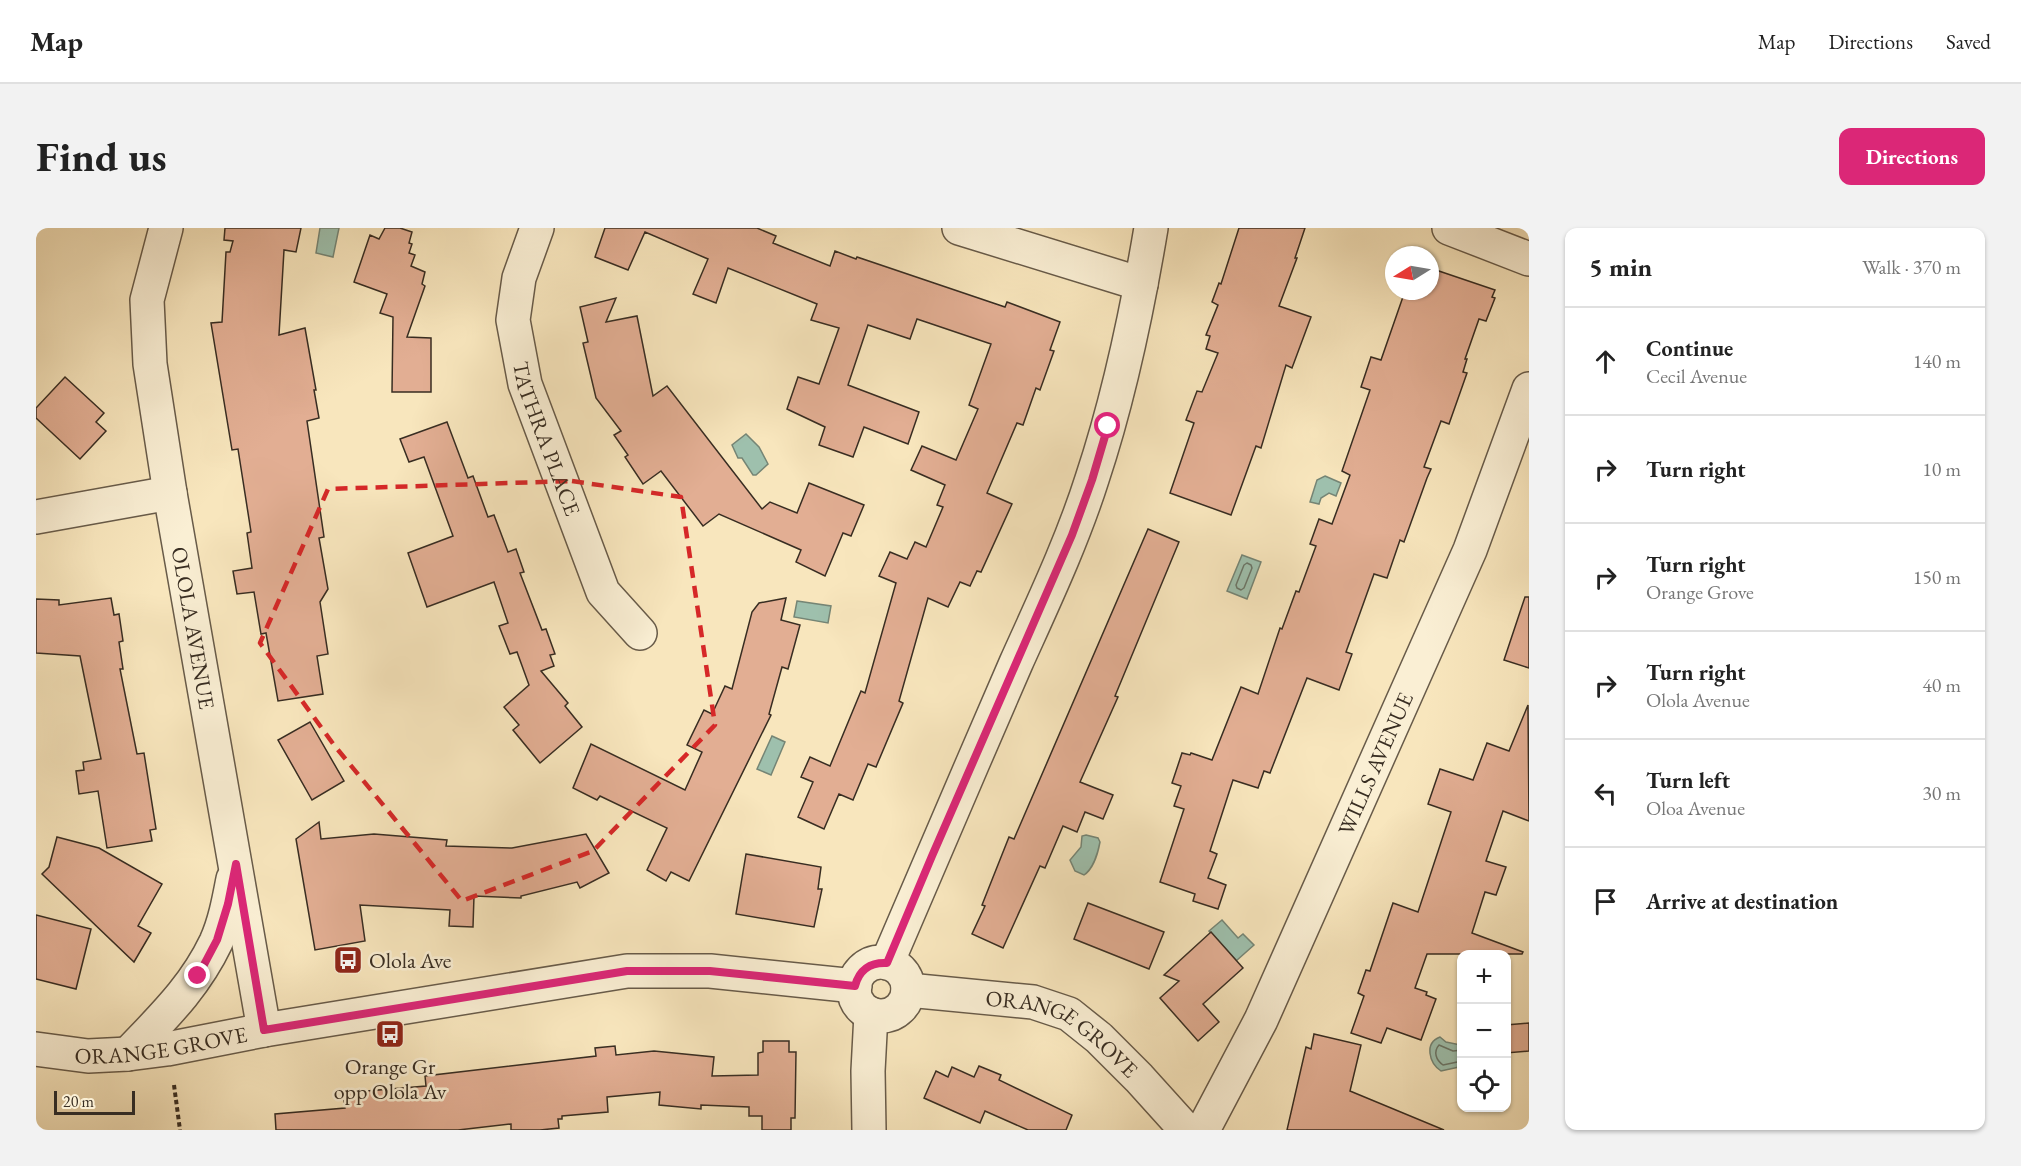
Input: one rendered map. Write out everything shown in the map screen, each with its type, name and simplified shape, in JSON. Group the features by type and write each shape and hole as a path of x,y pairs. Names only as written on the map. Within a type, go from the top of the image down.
{"street":[{"name":"OLOLA AVENUE","path":"166,228 147,300 150,364 170,493 264,1030"},
{"name":"TATHRA PLACE","path":"537,228 519,278 513,320 525,384 603,591 640,633"},
{"path":"959,228 1142,284"},
{"path":"887,963 1072,535 1092,480 1108,426 1142,284 1151,228"},
{"path":"1449,228 1529,259"},
{"name":"WILLS AVENUE","path":"1203,1130 1261,1020 1470,550 1529,390"},
{"path":"36,517 170,493"},
{"path":"128,1054 181,999 198,976 217,940 228,904 236,864"},
{"path":"879,962 896,966 903,973 908,990 902,1006 896,1012 880,1016 871,1014 858,1003 855,986 862,970 879,962"},
{"name":"ORANGE GROVE","path":"36,1049 88,1056 167,1049 264,1030 627,971 710,971 855,986"},
{"name":"ORANGE GROVE","path":"908,990 1033,1002 1069,1014 1107,1046 1186,1130"},
{"path":"869,1130 868,1071 871,1014"}],"path":[{"path":"174,1085 180,1130"}],"highlighted area":[{"path":"572,481 681,497 715,725 593,851 462,901 334,745 260,643 328,489"}],"water":[{"path":"320,228 339,228 333,257 316,253"},
{"path":"746,434 759,447 768,464 756,475 753,475 742,458 738,458 732,445"},
{"path":"1325,476 1341,483 1336,496 1329,493 1321,498 1319,504 1310,502 1317,480"},
{"path":"1242,555 1261,562 1247,599 1227,591"},
{"path":"797,601 831,606 828,623 794,617"},
{"path":"772,736 785,742 771,775 757,769"},
{"path":"1082,836 1098,838 1100,842 1092,865 1084,875 1075,871 1070,860 1081,847"},
{"path":"1222,920 1238,938 1243,934 1254,945 1236,961 1209,931"},
{"path":"1440,1037 1446,1042 1457,1044 1457,1067 1441,1071 1437,1067 1430,1053 1435,1040"}],"building":[{"path":"225,228 301,228 296,252 284,250 279,335 305,328 316,390 314,390 319,418 307,421 324,537 319,538 328,589 320,602 328,654 317,656 323,694 278,701 266,633 261,634 254,592 237,594 233,571 252,568 247,533 251,532 238,449 232,450 211,323 222,322 226,252 230,252 233,241 224,240"},
{"path":"385,228 400,228 412,232 409,253 415,255 411,266 425,272 422,284 425,286 407,337 431,338 431,392 392,392 393,317 380,313 387,294 354,282 370,235 379,239"},
{"path":"605,228 757,228 776,236 773,243 830,266 835,251 1005,307 1007,302 1060,322 1050,350 1054,351 1040,390 1036,388 1023,425 1017,423 987,493 1012,504 981,572 977,571 970,586 960,582 948,607 928,598 899,701 903,703 876,767 868,764 853,800 839,794 824,829 798,817 813,782 801,777 810,757 830,766 861,691 865,693 896,583 879,576 890,552 907,559 915,542 926,547 943,507 937,505 945,485 911,470 922,446 956,460 978,409 969,405 991,344 917,319 910,339 868,325 848,385 919,412 908,444 864,427 853,457 819,445 825,427 787,409 798,377 819,384 839,328 811,320 817,304 728,268 716,303 693,294 708,259 645,232 628,270 595,257"},
{"path":"1239,228 1305,228 1295,258 1297,258 1279,306 1311,317 1292,368 1286,365 1261,448 1256,446 1231,515 1170,493 1194,423 1186,420 1197,391 1202,392 1218,353 1206,349 1210,336 1206,335 1218,305 1212,302 1219,283 1221,284"},
{"path":"1439,271 1495,290 1492,297 1495,298 1486,321 1479,319 1465,359 1467,359 1463,372 1467,373 1449,424 1441,421 1424,467 1431,469 1404,542 1400,540 1387,578 1374,574 1346,652 1352,654 1339,690 1307,678 1270,773 1264,771 1258,788 1233,780 1210,851 1217,854 1208,878 1226,885 1218,909 1193,901 1195,894 1160,882 1184,809 1174,806 1181,786 1172,783 1182,753 1190,755 1191,753 1212,760 1241,687 1258,694 1280,628 1282,629 1296,591 1299,592 1316,546 1310,544 1319,519 1332,524 1350,475 1342,471 1370,390 1361,387 1371,357 1381,360 1402,300 1439,300"},
{"path":"616,298 606,322 637,316 653,396 667,386 762,509 770,502 797,513 809,483 864,505 851,536 843,533 825,576 796,562 801,550 719,514 703,526 661,471 643,484 625,457 628,455 614,435 621,431 596,398 583,343 588,342 580,307"},
{"path":"65,377 104,413 96,422 106,431 80,459 36,418 36,408"},
{"path":"447,422 468,478 473,476 488,517 494,515 508,552 516,549 524,572 520,573 542,630 546,629 555,654 550,655 554,666 541,671 568,703 565,706 582,727 540,763 513,730 519,725 504,707 529,685 517,652 510,654 499,626 508,623 494,582 427,607 408,553 453,536 424,457 409,462 400,439"},
{"path":"1148,529 1179,542 1115,696 1118,697 1080,782 1113,795 1103,819 1085,812 1077,832 1063,826 1045,868 1040,866 1003,948 972,934 985,906 982,905 1009,837 1014,839"},
{"path":"1525,597 1529,597 1529,668 1504,660"},
{"path":"111,598 114,615 119,614 123,641 119,642 123,669 120,669 137,754 144,753 156,829 150,830 152,841 107,848 98,791 79,794 76,771 84,770 83,762 101,759 80,656 36,653 36,599 59,600 59,605"},
{"path":"786,598 781,620 800,625 788,669 782,667 769,714 771,715 689,881 671,872 666,881 647,870 667,828 600,796 597,800 573,788 591,744 685,790 702,752 687,745 704,710 712,714 725,686 732,689 752,612 759,603"},
{"path":"1528,705 1529,821 1503,811 1486,861 1506,867 1496,895 1485,892 1472,933 1523,952 1522,954 1511,954 1511,950 1457,950 1457,954 1427,954 1415,988 1427,992 1426,995 1436,999 1421,1040 1387,1028 1381,1043 1351,1033 1364,996 1358,993 1366,970 1370,971 1393,903 1418,912 1451,812 1428,804 1440,769 1473,780 1487,743 1509,751"},
{"path":"310,722 344,781 312,800 278,740"},
{"path":"319,822 321,839 374,834 447,840 446,846 512,848 586,834 609,873 580,888 577,882 521,896 521,898 474,896 473,927 449,926 450,910 360,905 365,941 315,950 296,839"},
{"path":"57,837 99,848 162,884 138,926 151,933 134,962 42,874 49,867"},
{"path":"746,854 821,867 818,889 822,889 814,927 736,914"},
{"path":"1088,903 1164,932 1149,969 1074,939"},
{"path":"36,915 91,929 76,989 36,979"},
{"path":"1211,932 1243,968 1203,1004 1219,1022 1198,1041 1160,998 1179,981 1164,975"},
{"path":"1529,1023 1529,1051 1511,1053 1511,1025"},
{"path":"1314,1034 1361,1045 1350,1091 1444,1130 1287,1130 1306,1047 1311,1049"},
{"path":"763,1041 789,1041 789,1052 796,1052 795,1118 791,1118 791,1130 762,1130 762,1116 749,1116 749,1107 701,1105 701,1109 659,1105 660,1092 607,1097 608,1112 562,1116 562,1119 558,1119 559,1128 540,1130 511,1130 511,1124 458,1130 276,1130 275,1114 345,1108 343,1093 426,1086 425,1076 596,1056 595,1048 615,1046 616,1055 654,1051 714,1057 712,1076 758,1075 758,1053 763,1052"},
{"path":"979,1066 1001,1075 999,1080 1072,1115 1066,1130 1028,1130 985,1111 980,1123 924,1098 936,1071 948,1077 952,1067 974,1077"}],"place":[{"name":"Olola Ave","path":"348,960"},
{"name":"Orange Gr opp Olola Av","path":"390,1034"}],"route":[{"path":"198,976 217,940 228,904 236,864 264,1030 627,971 710,971 855,986 862,970 879,962 887,963 1072,535 1108,426"}]}
